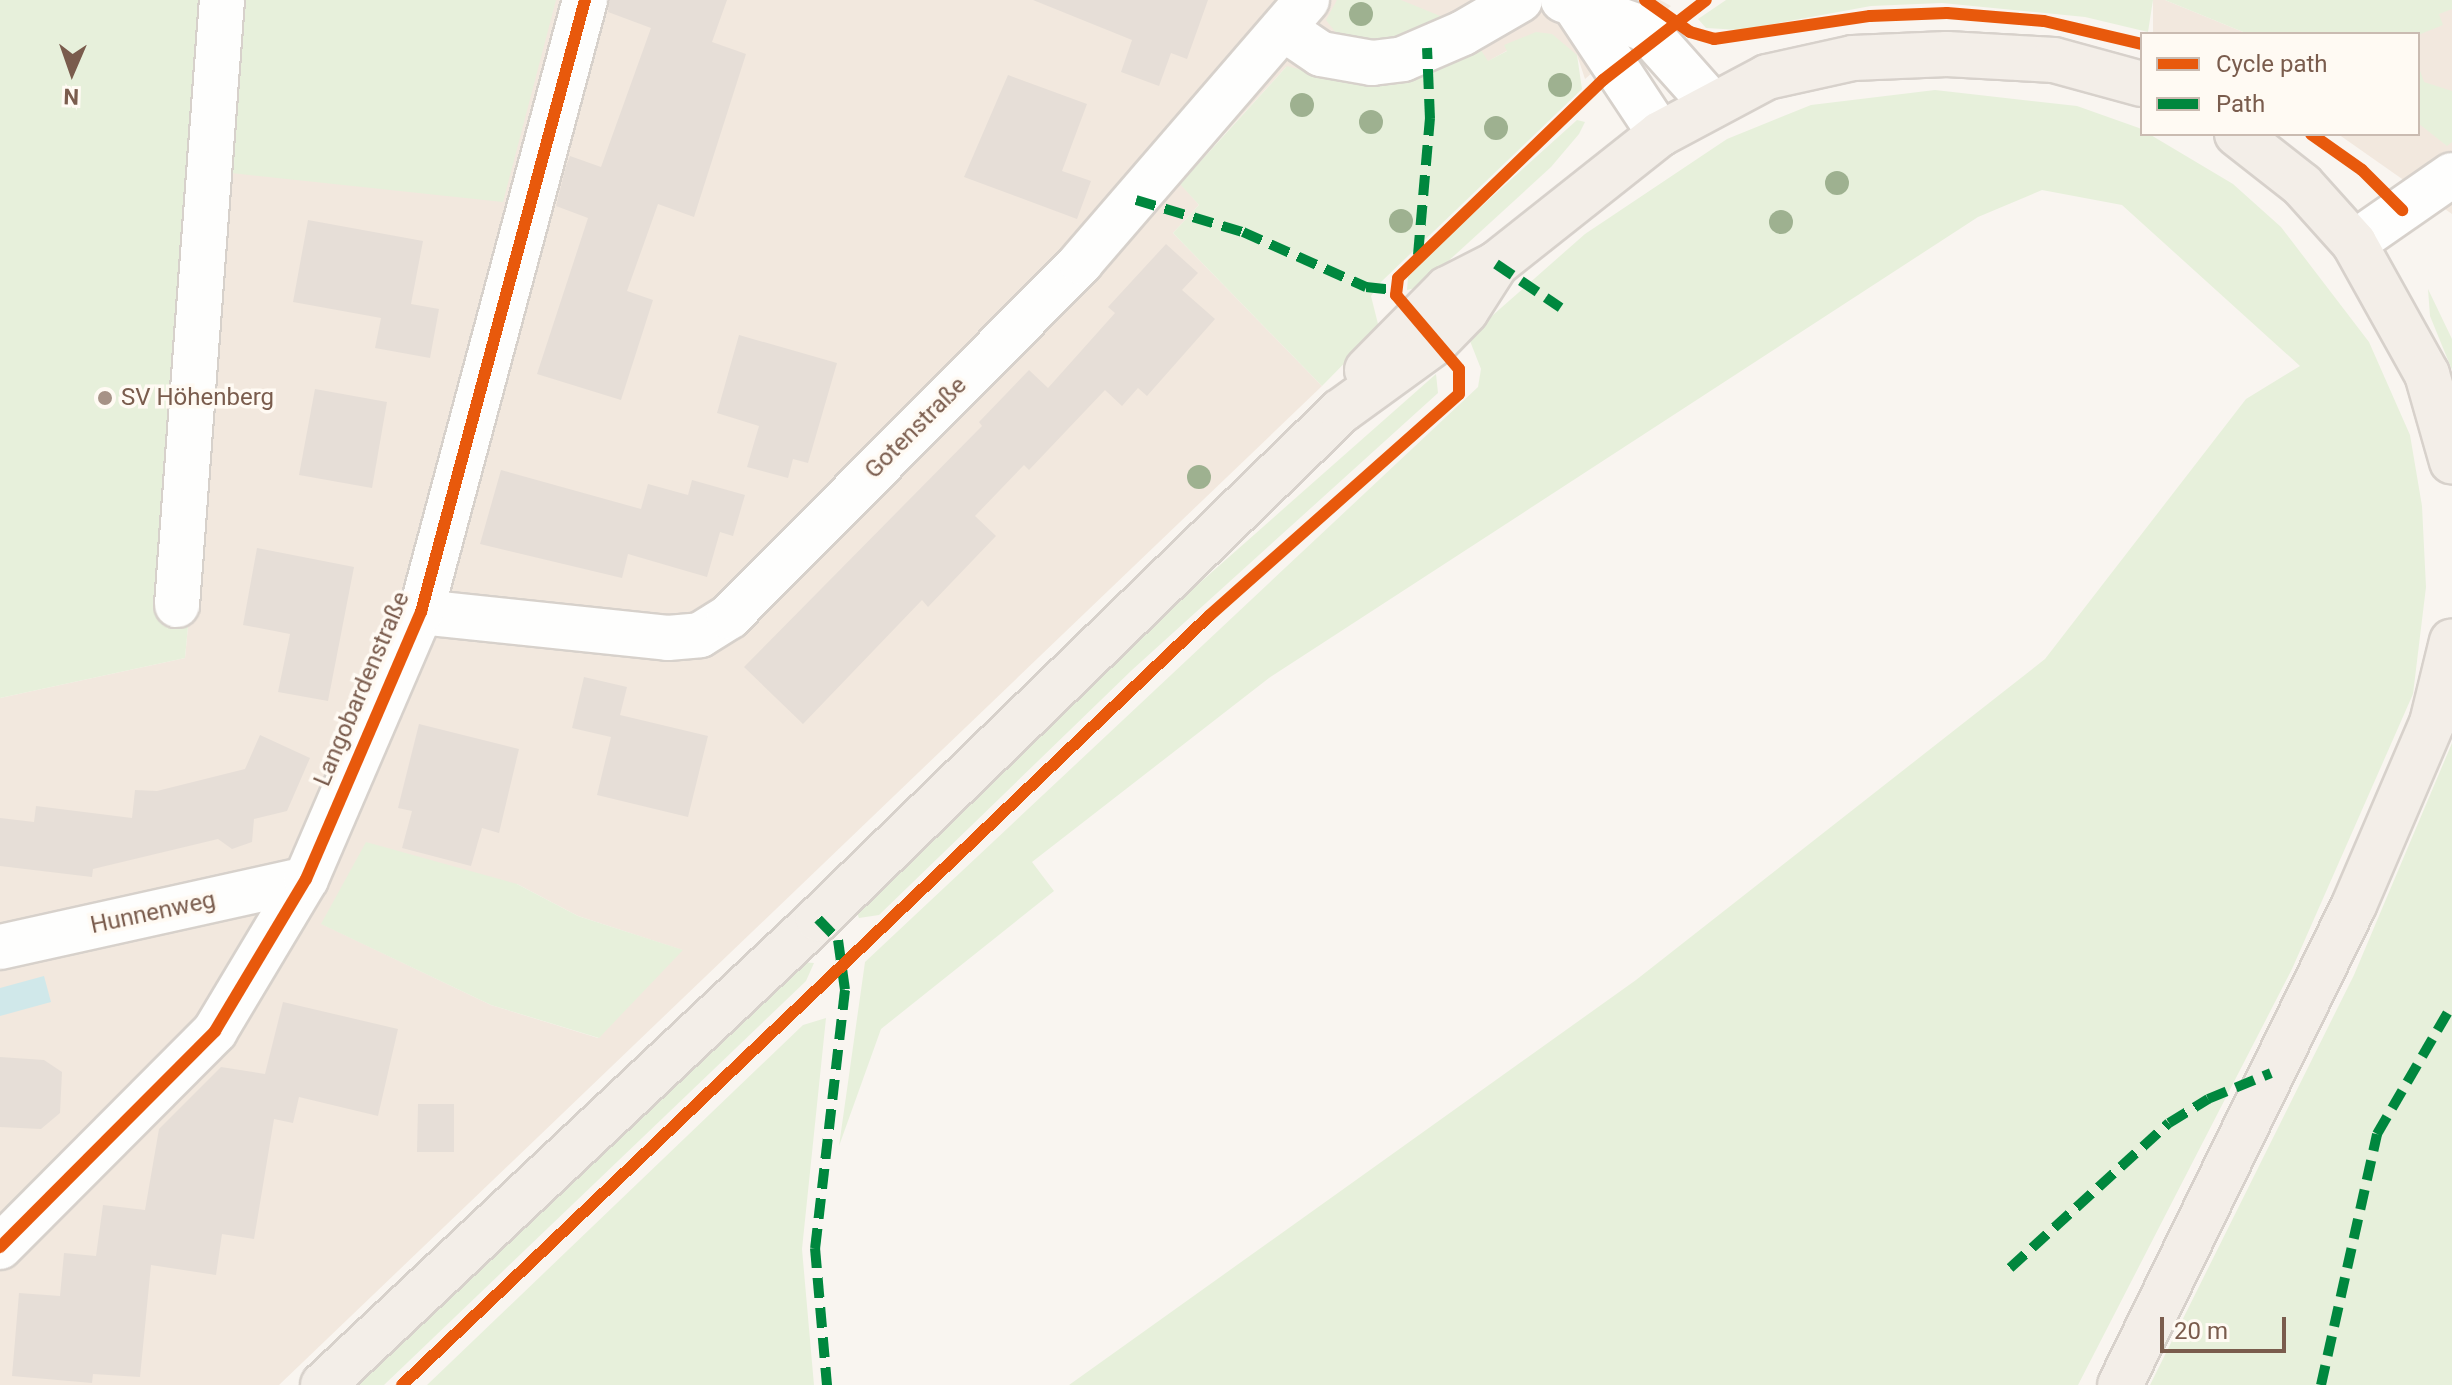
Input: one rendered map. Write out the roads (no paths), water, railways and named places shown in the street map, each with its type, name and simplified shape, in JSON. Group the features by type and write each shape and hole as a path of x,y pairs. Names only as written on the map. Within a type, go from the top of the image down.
{"main road":[{"path":"323,1385 818,919 1341,411 1436,342 1496,264 1660,134 1710,102 1802,67 1892,55 2054,60 2140,83"},
{"path":"2240,136 2302,185 2354,243 2415,348 2452,462"},
{"path":"2120,1385 2354,905 2432,723 2452,641"}],"street":[{"path":"177,605 222,0"},
{"name":"Langobardenstraße","path":"0,1247 215,1031 306,879 421,612 585,0"},
{"path":"1297,15 1321,54 1372,63 1403,59 1463,33 1520,0"},
{"path":"1568,2 1645,29 1710,102"},
{"path":"1568,2 1660,134"},
{"name":"Gotenstraße","path":"421,612 668,638 700,635 729,617 1081,262 1297,15"},
{"path":"2354,243 2452,175"},
{"name":"Hunnenweg","path":"0,947 306,879"}],"water":[{"path":"44,976 51,1002 0,1016 0,988"}],"place":[{"name":"SV Höhenberg","path":"105,398"}]}
